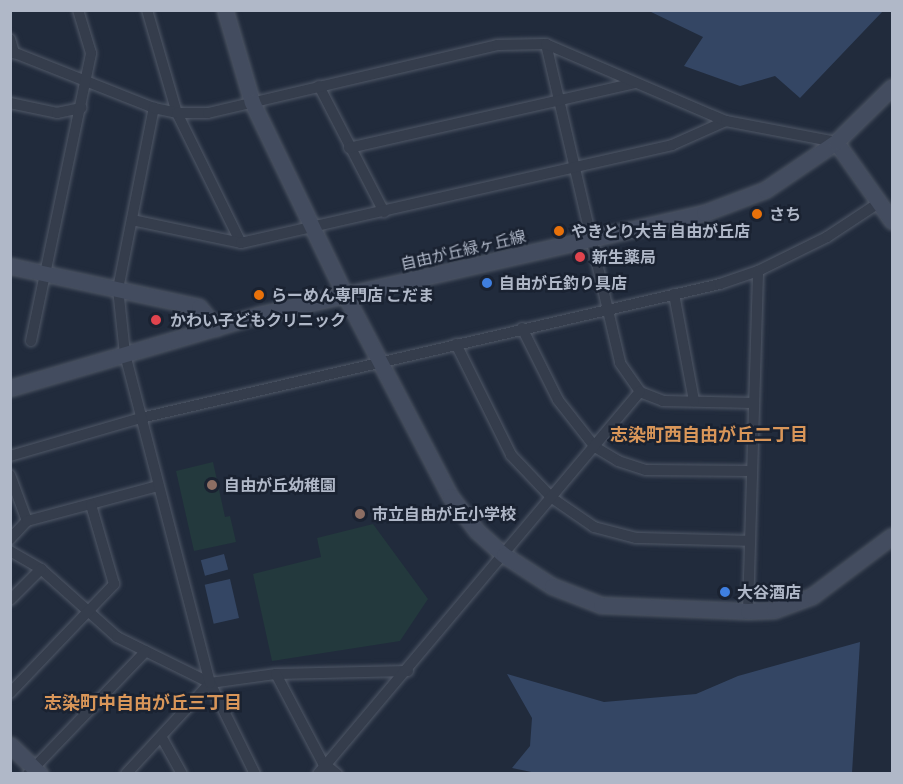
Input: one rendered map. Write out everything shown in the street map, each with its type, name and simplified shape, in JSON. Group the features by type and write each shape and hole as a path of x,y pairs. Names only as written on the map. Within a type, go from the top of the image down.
{"street":[{"path":"31,341 91,53 78,10"},
{"path":"147,10 177,113 242,243"},
{"path":"225,10 252,102 345,295 450,496 477,531 504,555 552,586 601,605 774,610 812,596 892,536"},
{"path":"10,39 12,52 154,108 177,113 208,113 497,45 546,44 726,121 836,142 892,221"},
{"path":"546,44 620,363 640,392 663,401 754,403"},
{"path":"348,148 636,83"},
{"path":"320,86 348,148 384,212"},
{"name":"自由が丘緑ヶ丘線","path":"10,388 216,328 345,295 704,213 754,194 836,142 892,87"},
{"path":"11,107 57,113 81,108"},
{"path":"154,108 118,290 125,354 210,682 255,774"},
{"path":"132,220 242,243 672,145 726,121"},
{"path":"10,456 141,418 674,294 758,271 827,237 880,202"},
{"path":"10,266 199,307 216,328"},
{"path":"748,611 758,271"},
{"path":"674,294 694,401"},
{"path":"522,328 558,400 594,447 618,461 646,470 752,471"},
{"path":"456,344 511,455 552,498 594,527 636,538 750,541"},
{"path":"321,769 408,671 640,392"},
{"path":"10,475 27,521"},
{"path":"10,539 27,521 158,486"},
{"path":"10,693 114,584 91,504"},
{"path":"10,551 41,568 117,637 210,682 276,674 408,671"},
{"path":"10,600 41,568"},
{"path":"10,745 34,771 146,651"},
{"path":"276,674 321,769 337,774"},
{"path":"126,774 162,738 210,682"},
{"path":"162,738 182,774"}],"green space":[{"path":"213,462 225,517 230,516 236,542 194,551 176,471"},
{"path":"373,524 428,599 400,641 272,661 253,574 321,557 317,538"}],"water":[{"path":"649,11 883,11 800,98 775,76 740,86 684,66 703,37"},
{"path":"224,554 228,569 205,576 201,560"},
{"path":"230,579 239,618 214,624 205,585"},
{"path":"860,642 852,773 541,774 512,768 530,746 532,718 507,674 604,702 696,694 738,676"}],"place":[{"name":"さち","path":"757,214"},
{"name":"やきとり大吉 自由が丘店","path":"559,231"},
{"name":"新生薬局","path":"580,257"},
{"name":"自由が丘釣り具店","path":"487,283"},
{"name":"らーめん専門店 こだま","path":"259,295"},
{"name":"かわい子どもクリニック","path":"156,320"},
{"name":"自由が丘幼稚園","path":"212,485"},
{"name":"市立自由が丘小学校","path":"360,514"},
{"name":"大谷酒店","path":"725,592"}],"district":[{"name":"志染町西自由が丘二丁目","path":"709,434"},
{"name":"志染町中自由が丘三丁目","path":"143,702"}]}
